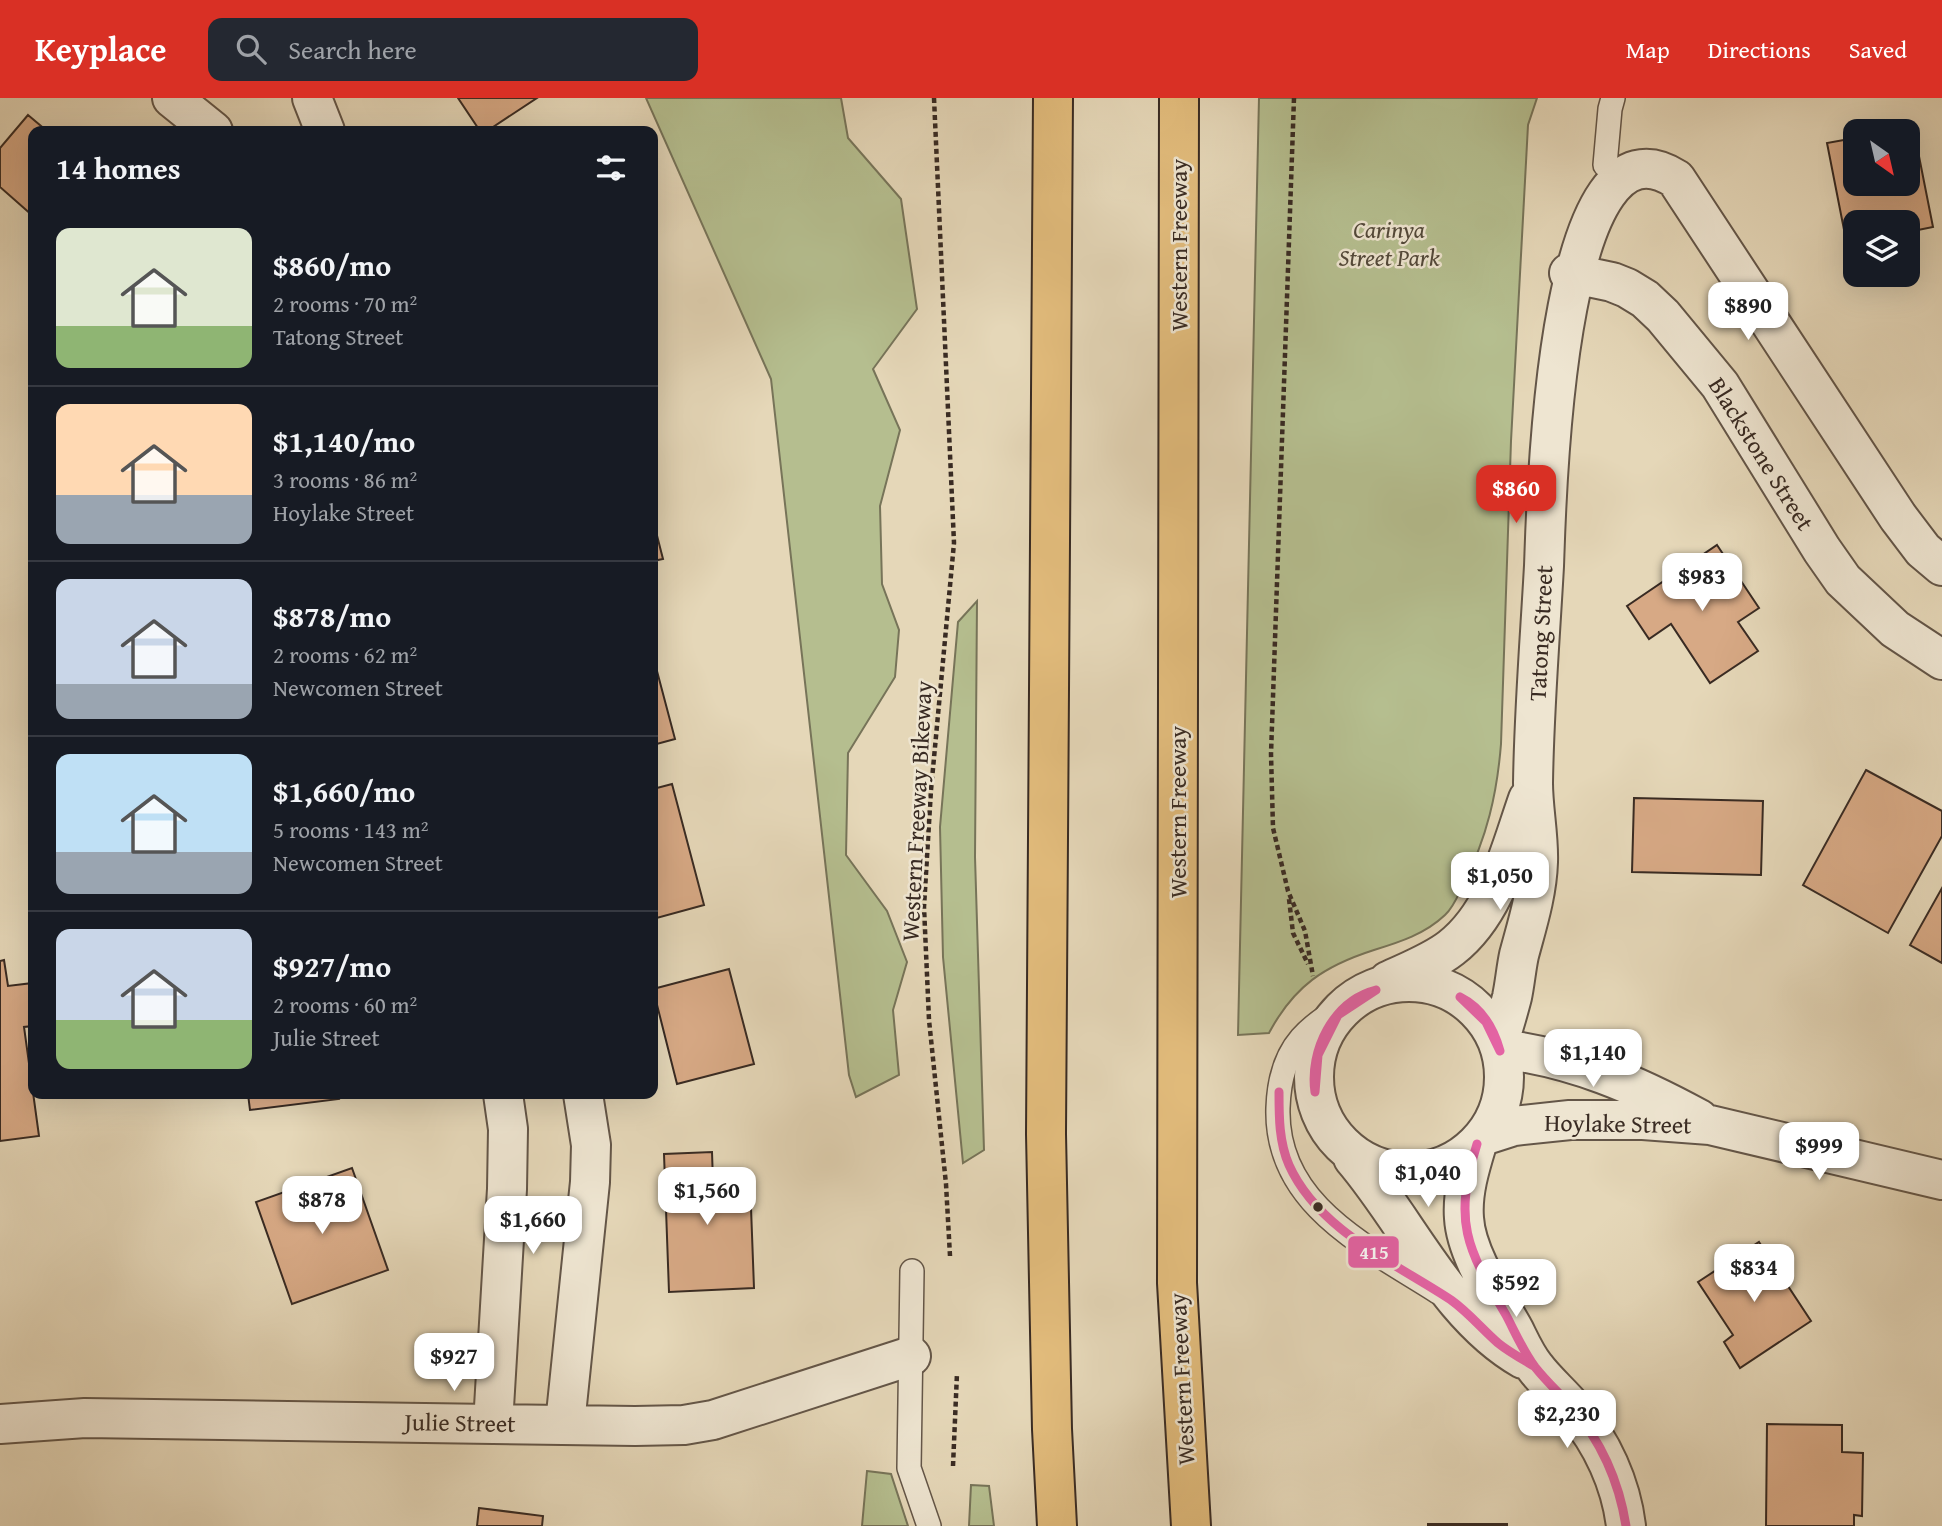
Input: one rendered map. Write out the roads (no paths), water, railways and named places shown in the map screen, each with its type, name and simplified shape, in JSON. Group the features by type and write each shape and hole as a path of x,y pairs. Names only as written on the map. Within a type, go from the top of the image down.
{"highway":[{"path":"1053,98 1046,1135 1052,1429 1057,1526"},
{"name":"Western Freeway","path":"1179,98 1177,1283 1191,1526"}],"street":[{"path":"172,98 207,126"},
{"path":"312,98 323,126"},
{"path":"1569,274 1573,241 1582,211 1593,184 1605,165 1618,153 1633,148 1647,154 1670,171 1684,188 1898,517 1923,550 1942,566"},
{"name":"Blackstone Street","path":"1569,274 1612,282 1627,288 1645,299 1663,316 1720,386 1843,580 1895,629 1942,660"},
{"name":"Tatong Street","path":"1500,1046 1535,895 1538,862 1533,784 1553,386 1569,274"},
{"name":"Tatong Street","path":"1533,784 1504,867 1486,906 1472,928 1442,954 1349,1004 1328,1028 1315,1057 1313,1073 1317,1104 1324,1119 1385,1198 1426,1258 1466,1311 1494,1340 1534,1366"},
{"path":"1342,1145 1353,1155 1383,1170 1414,1172 1446,1166 1466,1154 1481,1140 1496,1118 1504,1096 1505,1072 1500,1046 1487,1021 1477,1009 1452,991 1406,981 1369,992"},
{"name":"Hoylake Street","path":"1500,1046 1558,1059 1622,1080 1710,1125"},
{"path":"493,1423 508,1178 508,1129 503,1099"},
{"path":"565,1424 590,1182 591,1145 584,1099"},
{"name":"Hoylake Street","path":"1481,1140 1514,1126 1570,1120 1643,1120 1710,1125 1942,1180"},
{"path":"1481,1140 1469,1171 1464,1220 1467,1237 1489,1284 1534,1366 1574,1410 1600,1446 1616,1482 1626,1526"},
{"name":"Julie Street","path":"0,1424 85,1418 660,1426 713,1420 911,1356"}],"lane":[{"path":"1605,165 1610,109 1614,98"},
{"path":"1369,992 1313,1027 1286,1059 1280,1080 1278,1106 1278,1126 1283,1152 1294,1176 1322,1212 1369,1249 1466,1311"},
{"path":"912,1271 909,1468 929,1526"}],"park label":[{"name":"Carinya Street Park","path":"1389,244"}]}
